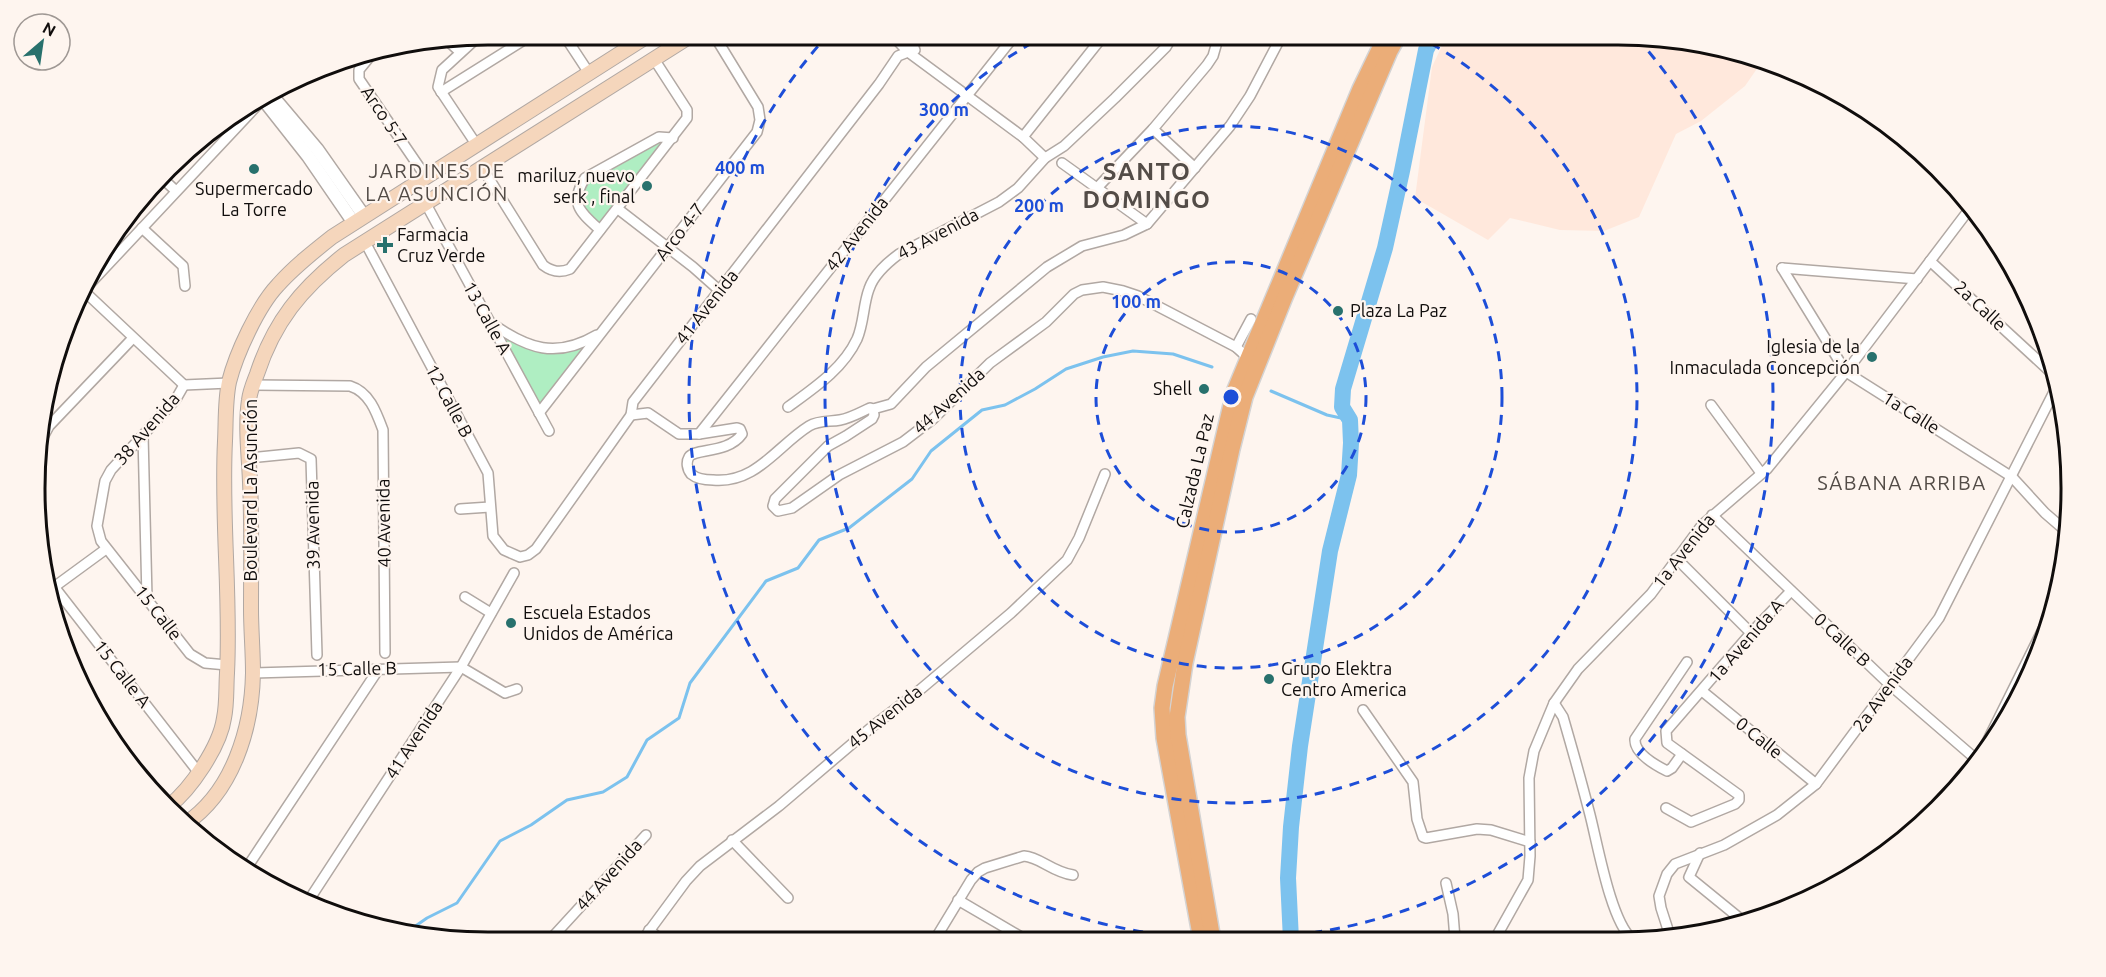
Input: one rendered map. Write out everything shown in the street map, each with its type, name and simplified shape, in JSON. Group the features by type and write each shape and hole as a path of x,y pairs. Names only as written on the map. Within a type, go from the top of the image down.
{"main road":[{"name":"Boulevard La Asunción","path":"174,801 199,773 214,746 224,720 229,638 224,459 229,383 243,343 258,315 276,287 310,254 630,45"},
{"name":"Boulevard La Asunción","path":"192,818 209,803 227,778 239,751 247,724 253,673 249,401 263,355 276,329 293,302 323,272 365,242 483,169 674,45"},
{"name":"Calzada La Paz","path":"1200,932 1164,738 1162,708 1165,686 1234,392 1241,352 1381,45"},
{"name":"Calzada La Paz","path":"1212,932 1178,735 1177,717 1185,663 1245,397 1285,297 1393,45"},
{"path":"560,91 574,111"},
{"path":"452,160 464,180"},
{"path":"359,220 361,229 368,231 392,224"},
{"path":"227,410 249,410"},
{"path":"225,506 251,506"},
{"path":"229,638 251,638"}],"street":[{"path":"441,92 515,45"},
{"path":"571,45 589,73"},
{"name":"Arco 4-7","path":"539,413 757,132 760,120 758,107 721,45"},
{"path":"901,45 1023,137 1045,158"},
{"path":"905,50 906,45"},
{"name":"41 Avenida","path":"520,557 536,549 631,415 633,402 910,45"},
{"name":"42 Avenida","path":"699,434 1006,45"},
{"path":"1023,137 1095,45"},
{"name":"43 Avenida","path":"788,407 819,385 849,353 857,338 868,289 890,261 899,254 999,202 1018,188 1045,158 1064,146 1167,45"},
{"path":"1096,189 1153,129 1207,65 1216,45"},
{"name":"44 Avenida","path":"699,434 737,428 742,432 733,443 721,449 692,454 688,459 688,471 693,475 704,480 726,482 766,462 809,426 819,422 840,420 870,408 873,410 891,404 926,367 1047,267 1082,246 1124,235 1147,224 1230,126 1250,96 1276,45"},
{"path":"467,46 442,70 438,87 477,144"},
{"path":"454,47 460,52"},
{"path":"483,169 539,260 548,268 559,272 570,269 673,138 687,116 687,110 654,59"},
{"name":"Arco 5-7","path":"365,63 359,70 359,79 426,177"},
{"path":"267,104 359,220"},
{"path":"102,271 242,120"},
{"path":"1153,129 1195,168"},
{"path":"600,230 579,208 577,200 585,178 659,137 673,138"},
{"path":"1062,163 1147,224"},
{"path":"167,183 176,192"},
{"name":"13 Calle A","path":"426,204 549,431"},
{"path":"618,209 720,291"},
{"name":"1a Avenida","path":"1499,932 1528,880 1531,769 1534,751 1554,703 1578,669 1651,594 1692,535 1712,514 1761,473 1846,372 1965,214"},
{"path":"142,228 183,266 186,286"},
{"name":"12 Calle B","path":"365,242 488,473 492,529 498,543 504,550 520,557"},
{"name":"2a Calle","path":"1930,261 2043,364"},
{"name":"1a Calle","path":"1917,279 1782,268 1846,372 2012,477 2044,513 2059,526"},
{"name":"44 Avenida","path":"873,410 872,418 828,446 775,499 773,506 778,511 792,508 838,476 903,442 933,419 990,363 1046,322 1074,294 1082,290 1103,287 1138,296 1241,352"},
{"path":"89,295 184,385 229,383"},
{"path":"1241,352 1251,319"},
{"name":"Arco 4-7","path":"489,321 511,337 542,349 568,347 586,341 603,331"},
{"path":"50,425 133,338"},
{"name":"38 Avenida","path":"104,545 97,526 105,481 117,462 176,399 184,385"},
{"name":"40 Avenida","path":"253,385 350,386 361,389 377,413 383,430 386,653"},
{"name":"2a Avenida","path":"1668,929 1659,896 1667,874 1675,864 1724,845 1777,815 1816,784 1939,618 2051,398"},
{"path":"1711,405 1761,473"},
{"path":"631,415 648,413 679,434 699,434"},
{"path":"143,435 147,598"},
{"name":"39 Avenida","path":"249,458 299,453 311,459 317,655"},
{"name":"45 Avenida","path":"649,930 692,874 915,694 1011,613 1067,560 1079,538 1105,474"},
{"path":"460,508 490,507"},
{"name":"0 Calle B","path":"1712,514 1969,758"},
{"path":"56,585 104,545"},
{"name":"15 Calle","path":"104,545 195,658 205,663 227,665"},
{"path":"1676,558 1751,633"},
{"name":"41 Avenida","path":"312,895 461,668 514,573"},
{"name":"1a Avenida A","path":"1666,807 1691,822 1735,804 1740,797 1667,743 1666,731 1751,633 1791,591"},
{"path":"465,597 491,613"},
{"name":"15 Calle A","path":"59,599 199,773"},
{"path":"1682,754 1667,771 1640,752 1635,738 1687,662"},
{"path":"461,668 505,693 517,689"},
{"name":"15 Calle B","path":"253,673 461,668"},
{"path":"250,862 378,670"},
{"name":"0 Calle","path":"1702,692 1816,784"},
{"path":"1554,703 1563,717 1590,813 1603,872 1618,915 1627,932"},
{"path":"1363,710 1413,782 1417,819 1423,837 1491,830 1530,842"},
{"name":"44 Avenida","path":"557,932 646,835"},
{"path":"732,840 788,898"},
{"path":"1700,853 1689,877 1736,916"},
{"path":"939,932 970,880 985,868 1024,855 1030,856 1059,873 1072,875"},
{"path":"1446,883 1454,932"},
{"path":"958,900 1013,932"}],"shaded area":[{"path":"1442,45 1618,45 1675,49 1732,60 1757,68 1745,86 1701,121 1676,134 1639,217 1604,231 1560,230 1510,218 1488,240 1415,198 1432,67"}],"green space":[{"path":"661,140 667,141 601,226 582,207 582,188 587,180"},
{"path":"499,331 521,346 543,351 566,350 591,343 539,407"}],"waterway":[{"path":"1291,932 1288,878 1300,746 1330,551 1349,475 1350,420 1342,407 1343,389 1385,248 1429,45"},
{"path":"416,925 457,903 500,841 531,825 567,800 603,792 627,777 647,740 679,718 690,683 766,581 798,568 819,540 849,528 912,479 931,451 982,410 1005,405 1066,369 1103,357 1133,351 1173,354 1212,367"},
{"path":"1271,391 1327,415 1350,420"}],"place":[{"name":"Supermercado La Torre","path":"254,169"},
{"name":"mariluz, nuevo serk , final","path":"647,186"},
{"name":"Farmacia Cruz Verde","path":"385,245"},
{"name":"Plaza La Paz","path":"1338,311"},
{"name":"Iglesia de la Inmaculada Concepción","path":"1872,357"},
{"name":"Shell","path":"1204,389"},
{"name":"Escuela Estados Unidos de América","path":"511,623"},
{"name":"Grupo Elektra Centro America","path":"1269,679"}],"district":[{"name":"JARDINES DE LA ASUNCIÓN","path":"437,182"},
{"name":"SANTO DOMINGO","path":"1147,186"},
{"name":"SÁBANA ARRIBA","path":"1902,483"}]}
